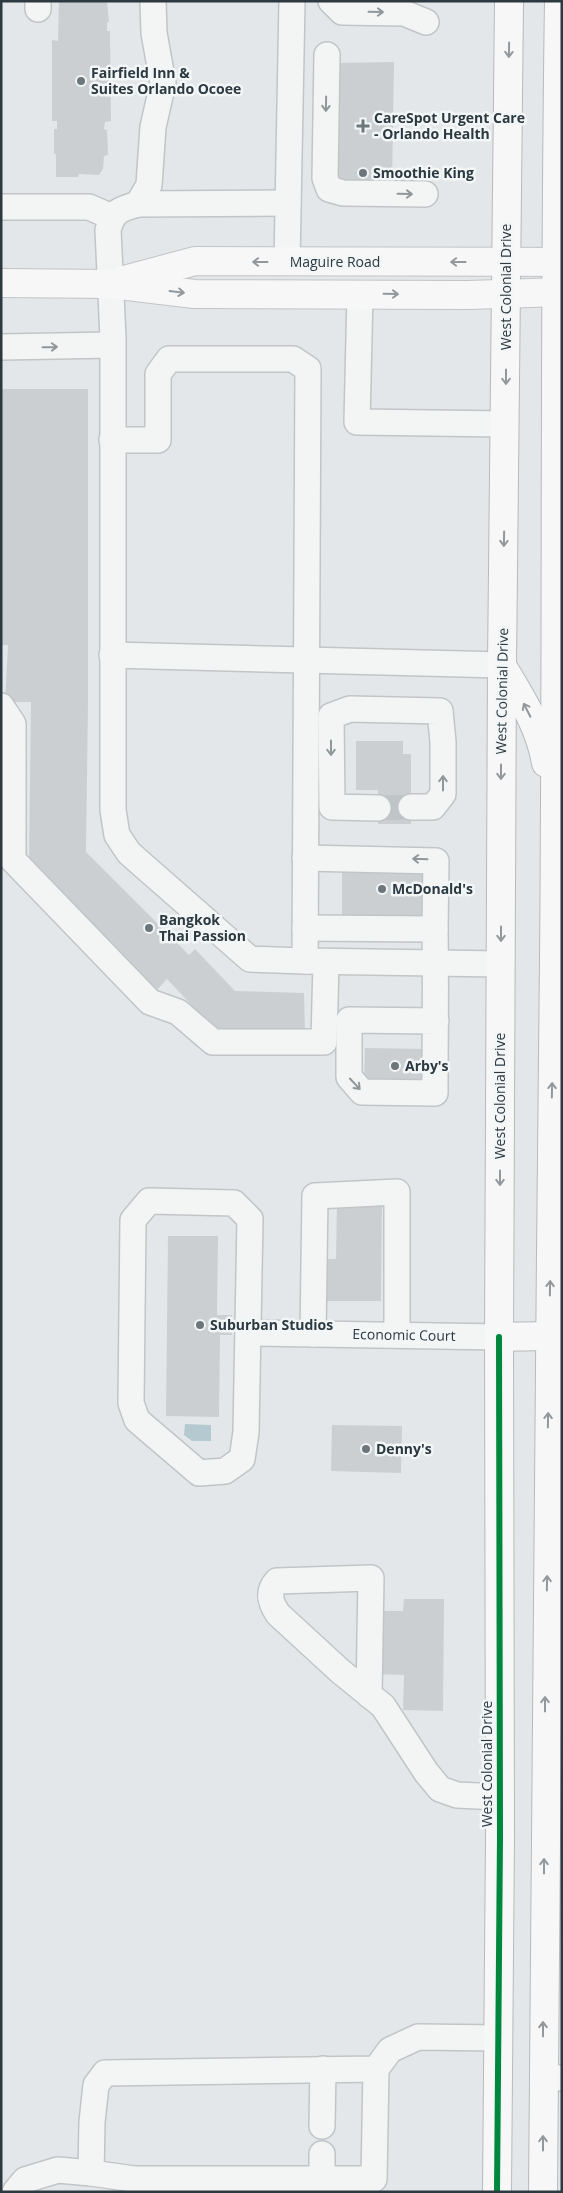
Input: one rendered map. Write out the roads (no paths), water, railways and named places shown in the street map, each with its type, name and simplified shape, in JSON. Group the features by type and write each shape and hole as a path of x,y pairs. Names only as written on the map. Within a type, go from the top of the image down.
{"main road":[{"name":"West Colonial Drive","path":"497,2192 502,665 509,1"},
{"path":"543,2192 552,2078 549,1336 557,1123 559,1"},
{"name":"Maguire Road","path":"111,284 195,262 559,262"},
{"name":"Maguire Road","path":"1,283 111,284 194,294 467,295 559,292"},
{"path":"502,665 527,708 542,742 558,806"},
{"path":"499,1337 549,1336"}],"lane":[{"path":"138,204 149,185 153,128 163,82 154,33 153,1"},
{"path":"287,262 292,1"},
{"path":"331,1 342,12 404,13 426,22"},
{"path":"327,55 325,178 329,189 343,193 425,194"},
{"path":"288,203 138,204 123,208 112,217 108,230 112,345 113,810 118,835 129,853 246,956 261,960 501,964"},
{"path":"1,207 89,207 112,217"},
{"path":"360,294 357,422 505,424"},
{"path":"1,348 112,345"},
{"path":"112,440 158,440 158,374 169,359 293,359 308,369 308,660 305,928 315,961 324,1042"},
{"path":"112,655 502,665"},
{"path":"1,706 13,724 13,860 150,1002 178,1012 213,1042 324,1042 349,1051"},
{"path":"307,715 331,716 350,709 440,711 443,742 443,794 433,807 411,807"},
{"path":"331,716 332,807 378,808"},
{"path":"306,858 436,861 435,929 436,964 436,1021 435,1093 362,1092 349,1077 349,1020 436,1021"},
{"path":"305,928 435,929"},
{"path":"313,1334 315,1196 397,1192 397,1335"},
{"path":"150,1201 234,1203 250,1218 248,1333 246,1432 242,1459 225,1471 199,1473 137,1420 130,1403 133,1220 150,1201"},
{"name":"Economic Court","path":"248,1333 499,1337"},
{"path":"370,1695 372,1578 277,1581 271,1588 270,1596 278,1614 340,1671 382,1706 426,1772 440,1788 457,1795 499,1797"},
{"path":"16,2192 24,2180 58,2170 134,2179 322,2166 374,2179 376,2069 390,2050 418,2038 498,2038"},
{"path":"90,2173 96,2084 105,2073 376,2069"},
{"path":"322,2126 323,2070"}],"tunnel":[{"path":"378,808 411,807"}],"place":[{"name":"Fairfield Inn & Suites Orlando Ocoee","path":"81,81"},
{"name":"CareSpot Urgent Care - Orlando Health","path":"363,126"},
{"name":"Smoothie King","path":"363,173"},
{"name":"McDonald's","path":"382,889"},
{"name":"Bangkok Thai Passion","path":"149,928"},
{"name":"Arby's","path":"395,1066"},
{"name":"Suburban Studios","path":"200,1325"},
{"name":"Denny's","path":"366,1449"}]}
